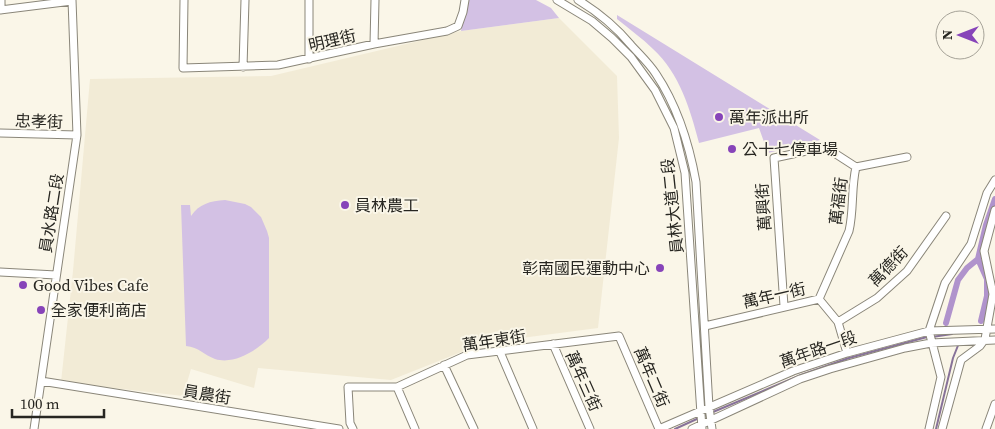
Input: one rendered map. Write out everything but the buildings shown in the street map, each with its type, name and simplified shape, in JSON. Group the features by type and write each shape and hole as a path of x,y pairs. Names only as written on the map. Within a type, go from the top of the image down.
{"street":[{"path":"1,0 0,10 72,0"},
{"name":"員水路二段","path":"34,429 77,136 72,0"},
{"name":"明理街","path":"184,0 183,68 243,68 278,65 374,44 447,31 458,26 465,0"},
{"path":"243,68 244,0"},
{"path":"309,0 309,59"},
{"path":"374,44 375,0"},
{"name":"員林大道二段","path":"557,0 592,21 631,57 655,90 674,128 685,173 702,427"},
{"name":"員林大道二段","path":"578,0 618,30 656,73 682,124 696,182 709,407 712,429"},
{"name":"忠孝街","path":"0,133 77,136"},
{"name":"萬福街","path":"820,298 849,231 852,219 852,182 856,167 825,147"},
{"name":"萬興街","path":"784,306 774,158 825,147"},
{"path":"856,167 907,157"},
{"path":"929,426 941,377 928,331 945,283 971,244 987,193 995,180"},
{"path":"942,429 961,360 980,346 993,294 984,251 995,210"},
{"name":"萬德街","path":"838,322 877,298 907,271 946,216"},
{"path":"0,272 56,276"},
{"name":"萬年一街","path":"705,326 820,298 838,322 846,353"},
{"name":"萬年路一段","path":"659,429 793,371 846,353 928,331 995,329"},
{"name":"萬年東街","path":"353,429 350,423 348,387 397,387 467,356 619,336"},
{"name":"萬年二街","path":"619,336 659,429"},
{"name":"萬年路一段","path":"692,429 702,427 711,420 800,379 822,371 905,348 939,341 995,340"},
{"name":"萬年三街","path":"553,344 590,429"},
{"path":"500,352 533,429"},
{"path":"444,365 474,429"},
{"name":"員農街","path":"41,382 339,429"},
{"path":"397,387 415,429"},
{"path":"986,429 995,404"}],"shaded area":[{"path":"467,0 536,0 551,8 559,18 461,31"},
{"path":"617,15 820,140 768,153 759,128 699,143 688,105 670,69 649,45 617,19"},
{"name":"員林農工","path":"559,18 617,76 619,138 598,328 484,343 391,380 258,368 254,388 191,369 183,396 61,382 90,79 271,76 461,31"},
{"path":"225,200 251,207 261,217 269,238 269,338 258,348 244,356 230,360 215,359 186,346 181,205 190,205 191,216 205,204"}],"waterway":[{"path":"946,323 958,280 967,268 978,259 986,225 995,199"},
{"path":"978,259 987,279 987,296 981,321"},
{"path":"932,337 952,334"},
{"path":"713,412 801,375 849,358 927,337"},
{"path":"936,429 953,358 959,343"},
{"path":"675,429 699,418"}],"place":[{"name":"萬年派出所","path":"719,117"},
{"name":"公十七停車場","path":"732,149"},
{"name":"員林農工","path":"345,205"},
{"name":"彰南國民運動中心","path":"660,268"},
{"name":"Good Vibes Cafe","path":"23,285"},
{"name":"全家便利商店","path":"41,310"}]}
